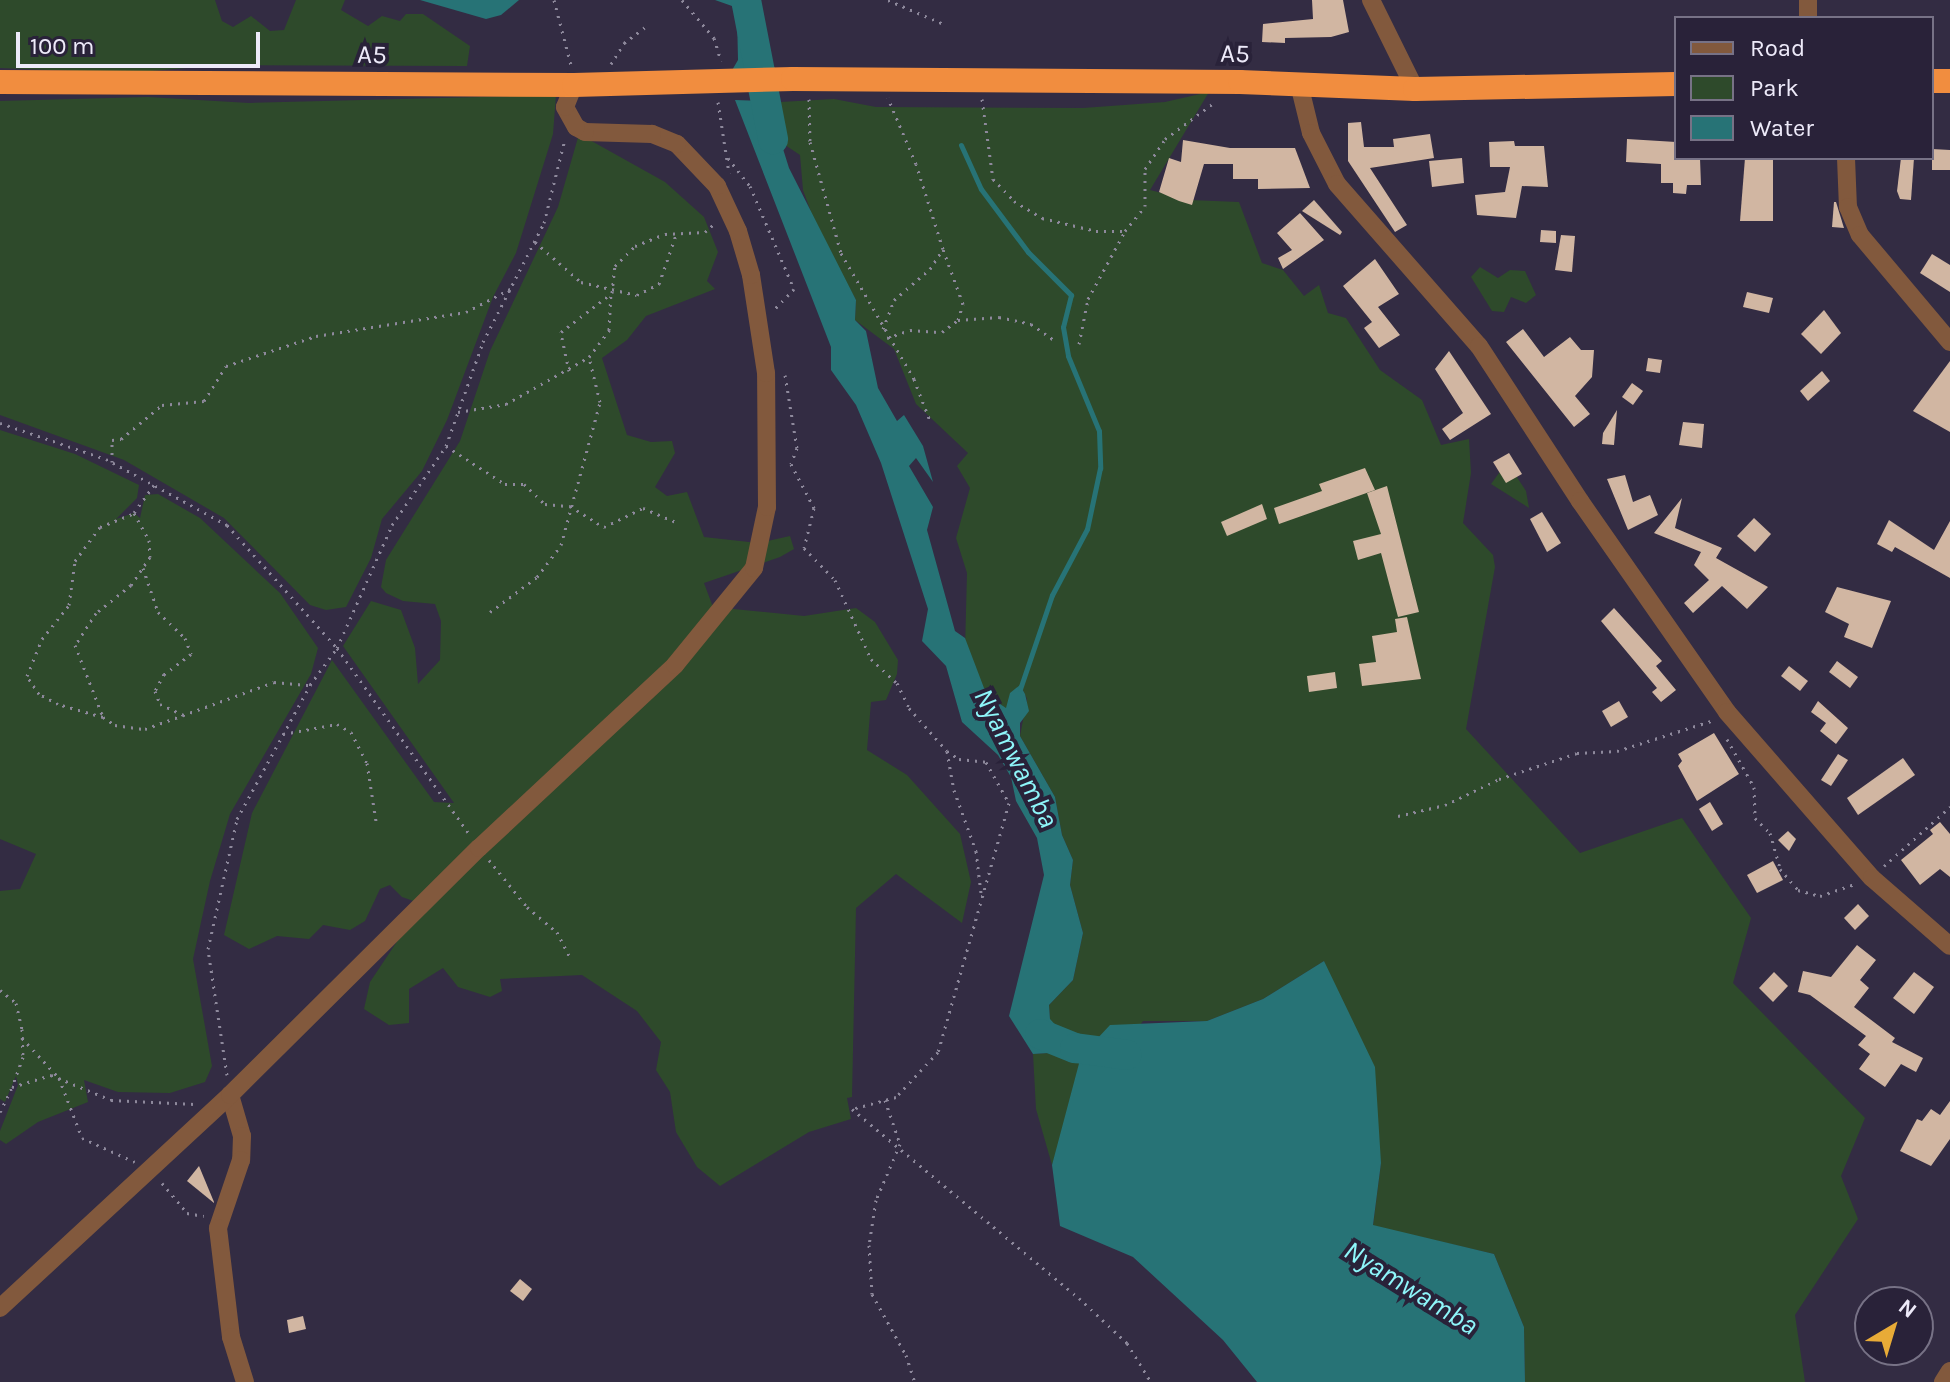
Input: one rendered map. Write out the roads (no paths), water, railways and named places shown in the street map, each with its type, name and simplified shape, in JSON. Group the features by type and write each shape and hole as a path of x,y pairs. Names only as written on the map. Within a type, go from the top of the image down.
{"highway":[{"name":"A5","path":"0,82 574,85 800,79 1299,84 1415,89 1674,84"}],"street":[{"path":"1371,0 1415,89"},
{"path":"1299,84 1311,133 1337,184 1479,346 1580,501 1727,712 1872,878 1950,946"},
{"path":"0,1308 148,1167 225,1100 479,848 675,665 754,568 767,507 766,373 751,275 728,210 717,186 677,144 652,134 585,132 570,120 565,100 574,85"},
{"path":"1846,160 1848,207 1860,235 1950,342"},
{"path":"225,1100 242,1136 241,1160 218,1219 226,1309 245,1382"},
{"path":"1943,1382 1950,1371"}],"water":[{"path":"420,0 519,0 501,15 486,19"},
{"path":"715,0 747,0 758,51 779,72 731,72 738,60 737,16 732,6"},
{"path":"735,100 768,101 789,168 856,300 855,320 866,331 878,388 897,421 904,415 923,446 933,482 916,458 909,466 933,507 927,530 955,631 965,638 984,688 997,702 1006,708 1010,693 1020,685 1025,694 1029,711 1020,723 1020,736 1055,797 1062,835 1073,860 1070,885 1083,933 1073,980 1049,1005 1050,1019 1080,1052 1052,1044 1049,1053 1033,1054 1009,1016 1044,875 1037,838 1016,801 1011,777 998,755 962,722 946,666 922,641 928,609 881,463 856,405 831,370 831,347"},
{"path":"1324,961 1375,1067 1381,1163 1373,1225 1494,1254 1524,1327 1525,1382 1257,1382 1223,1340 1133,1257 1060,1226 1052,1165 1081,1056 1110,1025 1207,1021 1263,999"}],"waterway":[{"name":"Nyamwamba","path":"746,0 773,139"},
{"path":"961,145 981,189 1028,252 1071,295 1063,327 1068,356 1099,431 1100,468 1087,529 1052,595 1020,689"},
{"name":"Nyamwamba","path":"1040,1034 1075,1048 1127,1055"}]}
